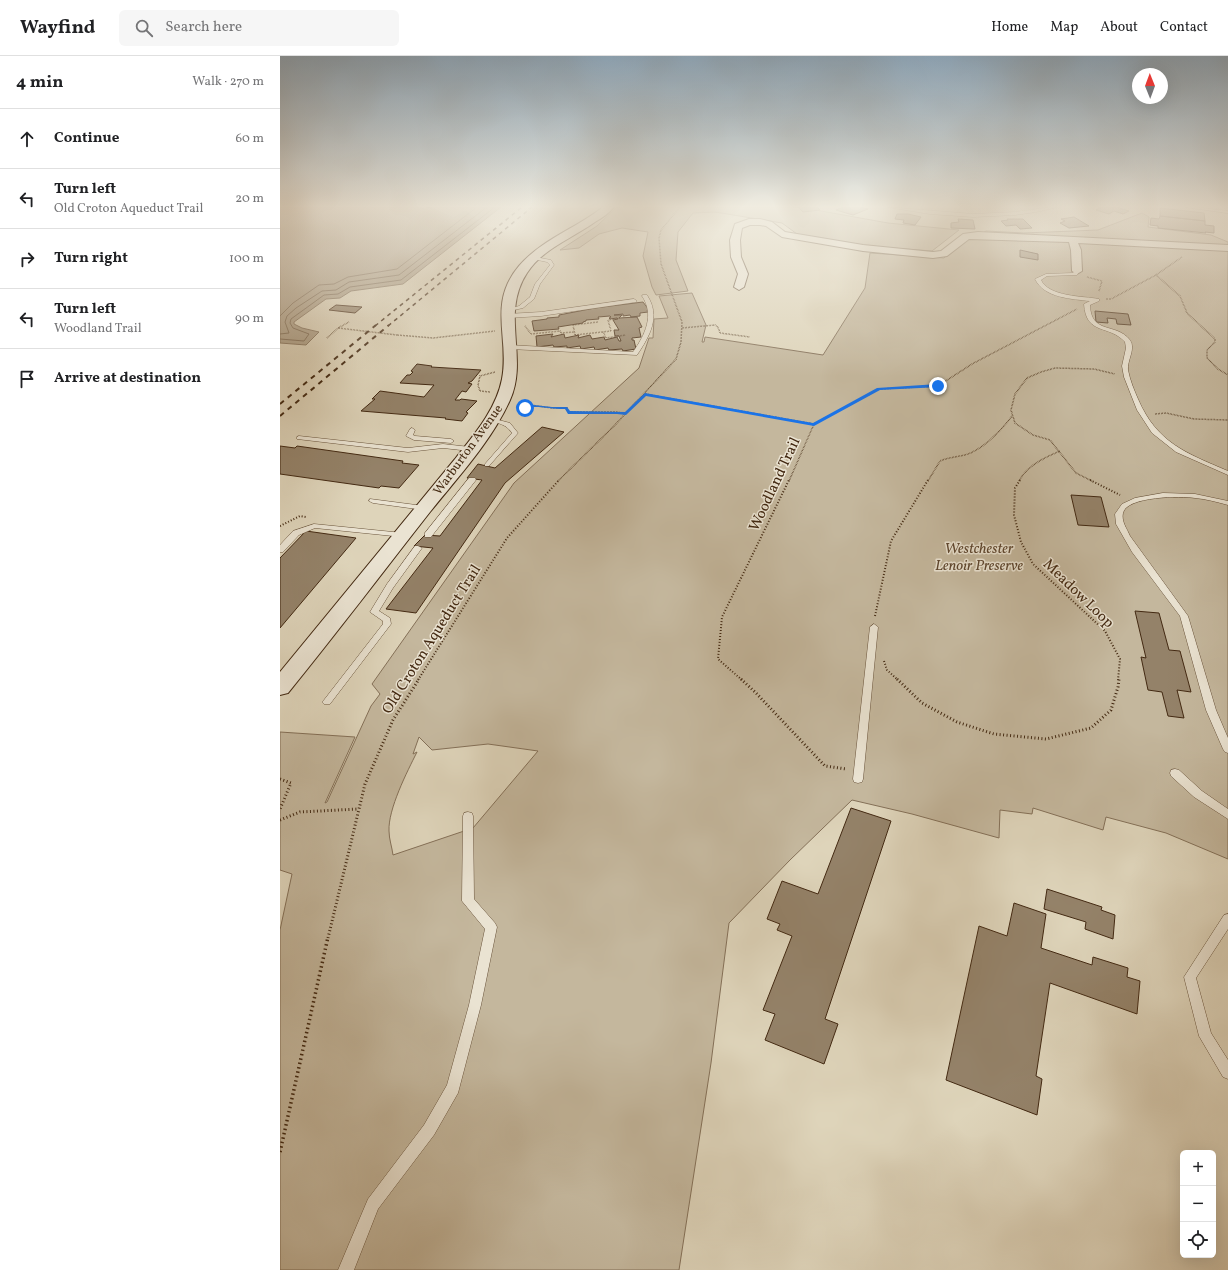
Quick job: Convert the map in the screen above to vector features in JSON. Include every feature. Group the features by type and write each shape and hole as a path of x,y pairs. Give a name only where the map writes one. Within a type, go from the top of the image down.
{"street":[{"name":"Warburton Avenue","path":"280,687 345,610 472,446 490,420 497,398 506,393 510,376 507,319 514,284 523,269 529,264"},
{"path":"738,264 742,274 739,287"},
{"path":"1076,264 1076,273"}],"lane":[{"path":"507,319 532,298 538,284 552,265 551,264"},
{"path":"1076,273 1046,275 1038,279 1038,282 1040,285 1059,294 1098,297"},
{"path":"509,347 635,354 642,343 651,318 651,306 645,296"},
{"path":"1098,297 1087,304 1089,318 1096,326 1119,334 1127,340 1129,345 1125,368 1133,398 1154,432 1175,448 1228,473"},
{"path":"507,319 634,301"},
{"path":"487,465 515,434 512,426 507,423 490,420"},
{"path":"412,430 409,436 414,438 472,446"},
{"path":"299,438 408,450 443,446 472,446"},
{"path":"428,535 472,480"},
{"path":"1228,503 1197,495 1159,495 1131,501 1123,507 1119,514 1120,523 1140,556 1170,597 1180,608 1188,629 1211,710 1228,749"},
{"path":"373,501 424,508"},
{"path":"280,550 296,533 314,526 403,535"},
{"path":"327,702 387,624 387,620 374,612 390,586 418,548"},
{"path":"858,775 874,627"},
{"path":"1175,773 1198,794 1228,815"},
{"path":"346,1270 373,1204 429,1130 453,1088 475,1005 491,927 468,901 468,816"},
{"path":"1228,919 1190,977 1205,1036 1228,1072"}],"path":[{"name":"Old Croton Aqueduct Trail","path":"280,1152 346,859 365,784 393,720 507,538 568,470 626,414 676,359 681,342 682,328 680,314 661,264"},
{"path":"1076,273 1101,279 1102,281 1098,297 1111,299 1156,275 1172,264"},
{"path":"1156,275 1162,279 1167,287 1181,297 1184,304 1184,309 1188,314 1206,328 1215,339 1215,342 1207,350 1207,358 1218,369 1228,375"},
{"name":"Woodland Trail","path":"858,775 825,766 756,693 718,659 722,618 814,424 879,388 938,386 972,364 1083,306"},
{"path":"523,323 531,334 560,331 561,333 574,332 575,335 611,331 608,320 620,318"},
{"path":"338,328 432,338 507,319"},
{"path":"327,338 338,328 349,322"},
{"path":"574,332 573,325 598,322"},
{"path":"682,328 715,325 718,327 720,333 750,338"},
{"path":"603,332 606,338 626,335"},
{"path":"1128,376 1094,369 1056,368 1041,372 1027,378 1015,394 1011,410 1015,423 1033,435 1050,440 1076,473 1131,501"},
{"path":"498,372 480,376 478,385 480,391 525,408 527,405 530,405 552,408 567,408 568,412 617,412 626,414"},
{"path":"645,394 814,424"},
{"path":"1143,414 1166,414 1194,418 1228,420"},
{"path":"874,627 877,601 891,541 940,461 950,456 969,453 1001,431 1013,415"},
{"name":"Meadow Loop","path":"882,656 887,670 922,703 957,722 994,734 1046,739 1091,728 1111,710 1118,686 1120,659 1105,631 1033,564 1021,542 1014,515 1015,488 1025,471 1044,458 1060,451"},
{"path":"280,780 289,781 291,783 282,801 280,809"},
{"path":"280,820 300,812 358,809"}],"green space":[{"path":"645,264 677,264 688,291 656,295"},
{"name":"Westchester Lenoir Preserve","path":"868,264 1228,264 1228,859 1166,833 1106,817 1103,830 1033,808 1032,814 1000,810 999,838 912,814 852,800 790,860 729,923 711,1063 679,1270 280,1270 280,930 292,874 280,870 280,732 355,737 325,803 327,802 371,706 380,694 372,684 514,483 639,368 649,338 653,338 654,319 668,318 659,296 692,293 706,325 702,342 704,342 705,337 823,355 865,288","holes":["419,737 432,750 488,744 538,751 473,828 393,855 389,837 392,812 399,791 417,752 413,754"]}],"water":[{"path":"280,264 429,264 403,284 351,291 340,298 326,299 294,322 294,324 302,328 319,332 306,345 280,343"}],"building":[{"path":"643,302 649,310 647,310 648,312 640,313 640,316 631,317 630,315 623,316 623,314 614,315 622,315 619,318 637,317 642,327 639,328 641,337 632,338 636,349 623,351 622,349 609,350 608,348 595,350 594,347 581,349 580,346 567,348 567,346 554,347 553,345 537,347 536,336 553,334 551,337 564,334 565,338 579,335 578,338 590,335 592,339 604,337 605,340 617,337 619,341 621,341 619,336 615,336 614,330 619,330 613,320 618,319 610,319 610,316 598,317 599,319 586,320 583,323 558,327 559,329 534,331 532,321 559,317 559,315 595,308"},
{"path":"336,305 362,307 355,313 329,310"},
{"path":"1095,311 1128,314 1131,325 1117,324 1116,319 1107,318 1108,323 1096,322"},
{"path":"417,364 432,366 431,367 481,370 472,381 468,383 472,384 466,392 462,391 455,400 461,399 477,401 466,412 468,413 462,421 445,419 446,418 361,411 375,399 372,399 380,391 424,397 434,385 400,383 407,375 410,375 413,372 411,371"},
{"path":"542,427 564,432 505,483 416,613 386,609 433,548 414,546 425,535 440,536 482,480 467,478 478,464 495,468"},
{"path":"280,446 295,448 297,446 403,461 402,463 419,465 399,488 381,486 379,488 280,474"},
{"path":"1071,495 1101,497 1109,527 1078,525"},
{"path":"306,531 356,538 280,628 280,558"},
{"path":"1135,611 1159,613 1169,650 1180,651 1191,692 1177,690 1184,718 1168,716 1162,692 1148,690 1141,657 1146,658"},
{"path":"851,808 891,821 825,1019 838,1024 824,1064 765,1040 775,1014 763,1010 792,936 777,930 780,924 767,919 782,881 818,894"},
{"path":"1047,889 1102,907 1101,910 1115,915 1113,939 1085,929 1086,922 1044,909"},
{"path":"1014,903 1046,914 1041,948 1092,965 1093,957 1128,968 1127,977 1140,981 1137,1014 1050,983 1036,1076 1042,1079 1037,1115 946,1080 979,926 1007,936"}],"railway":[{"path":"375,326 452,264"},
{"path":"388,326 463,264"},
{"path":"280,404 376,325"},
{"path":"280,416 389,325"}],"route":[{"path":"525,408 527,405 538,405 552,408 567,408 568,412 617,412 626,414 645,394 814,424 879,388 938,386"}]}
